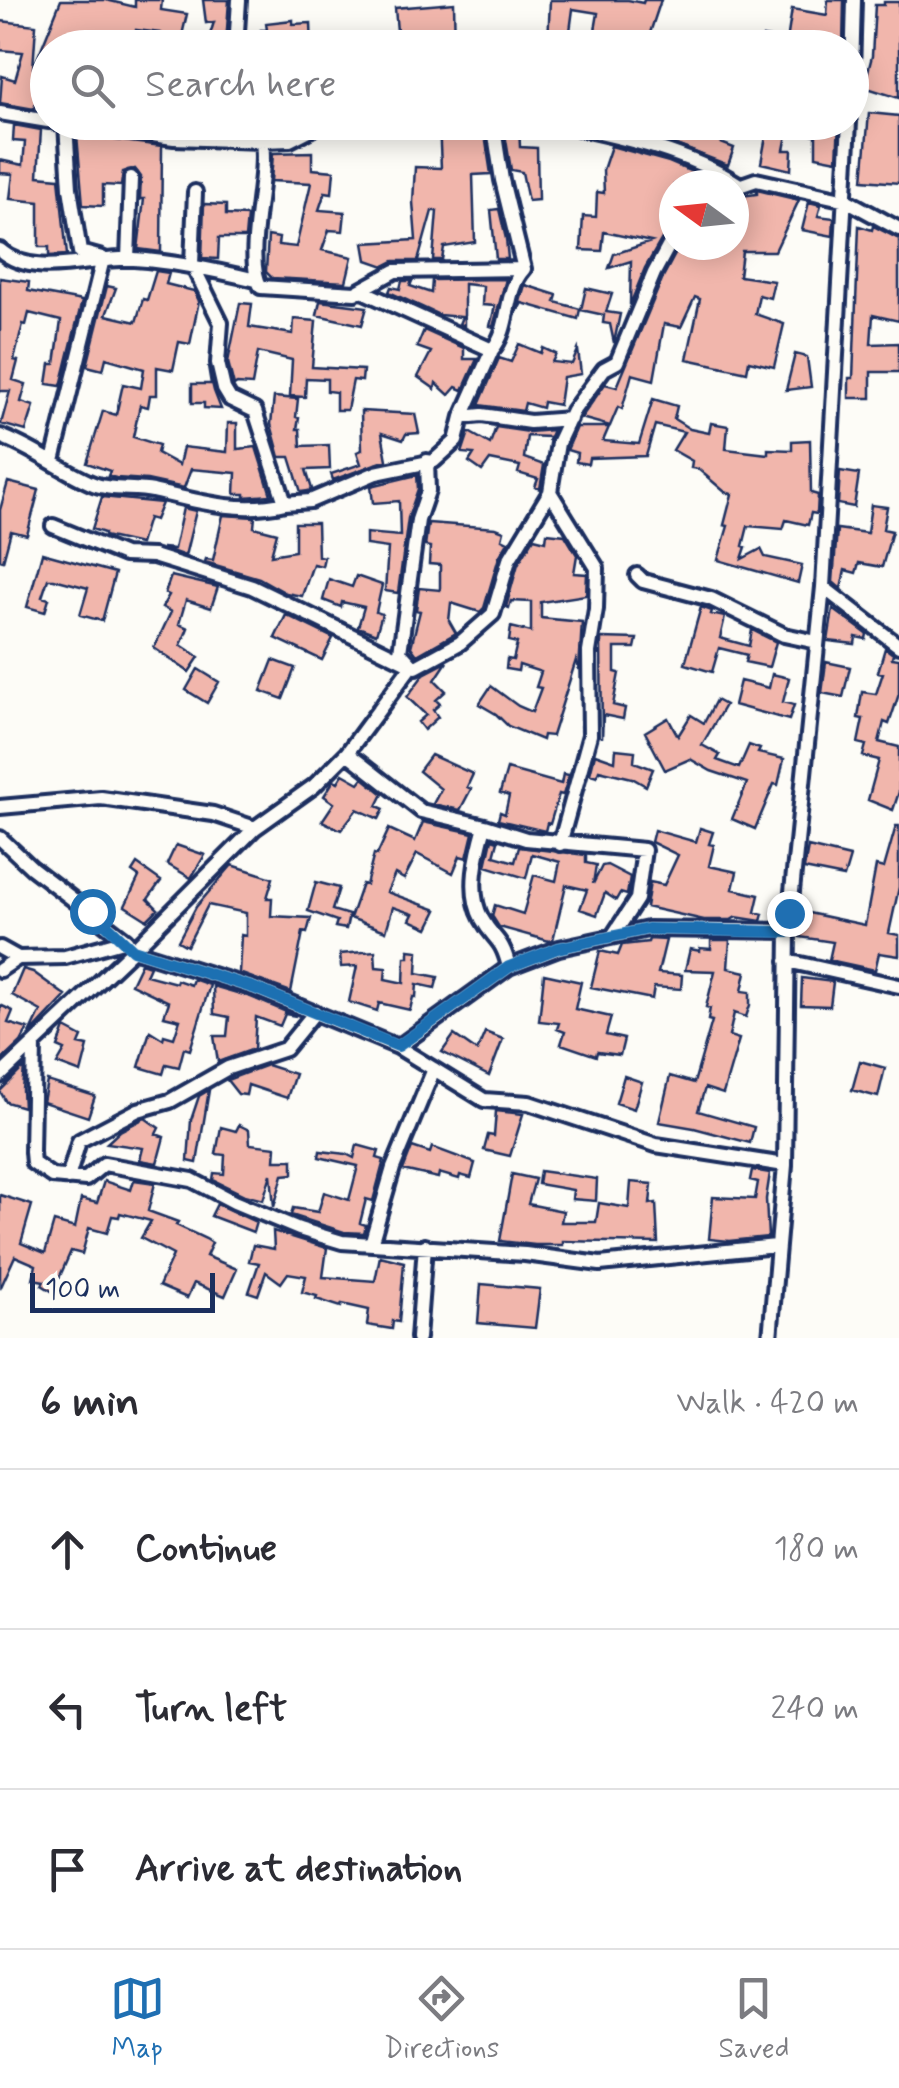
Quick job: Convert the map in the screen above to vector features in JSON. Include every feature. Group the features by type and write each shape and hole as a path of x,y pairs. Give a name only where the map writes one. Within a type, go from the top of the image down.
{"street":[{"path":"237,30 239,0"},
{"path":"853,30 854,0"},
{"path":"0,113 30,118"},
{"path":"63,140 80,252 106,262"},
{"path":"233,140 290,140"},
{"path":"496,140 524,269"},
{"path":"628,140 715,170"},
{"path":"770,1338 785,1165 786,961 824,587 849,140"},
{"path":"262,141 256,280 260,287 355,293 395,271 524,269"},
{"path":"128,258 131,178"},
{"path":"749,182 756,180 846,200 899,229"},
{"path":"195,192 192,264 221,324 218,363 226,395 255,412 285,503"},
{"path":"0,250 13,262 56,265 128,258 192,264 256,280"},
{"path":"54,526 124,555 153,556 252,587 416,667 460,643 492,614 509,560 550,492 558,444 580,398 604,369 617,362 661,260"},
{"path":"53,461 106,262"},
{"path":"0,436 96,486 152,490 240,509 310,501 376,473 434,460 456,441 462,418 492,350 500,341 516,278 524,269"},
{"path":"360,290 492,350"},
{"path":"462,418 482,415 530,422 570,419"},
{"path":"412,665 400,652 418,520 428,491 427,461"},
{"path":"550,492 597,568 589,652 590,735 560,844"},
{"path":"638,575 643,581 711,600 784,635 817,642"},
{"path":"824,587 899,646"},
{"path":"0,1076 130,945 255,828 314,786 347,754 412,665"},
{"path":"347,754 421,811 526,840 644,850 637,899 614,934"},
{"path":"0,807 102,798 214,814 255,828"},
{"path":"484,826 473,870 481,918 504,945 509,967"},
{"path":"0,838 130,945 254,988 398,1046 484,1100 529,1104 656,1145 785,1165"},
{"path":"398,1046 509,967 558,948 614,934 699,928 788,932"},
{"path":"0,948 18,958 65,957 130,945"},
{"path":"0,970 18,958"},
{"path":"786,961 899,986"},
{"path":"68,1178 79,1141 138,1110 170,1101 228,1068 285,1050 315,1012"},
{"path":"34,1044 33,1163 52,1176 86,1179 104,1164 144,1169 192,1180 299,1229 342,1242 425,1246 600,1264 776,1246"},
{"path":"372,1244 393,1168 434,1069"},
{"path":"79,1141 86,1179"},
{"path":"418,1338 425,1246"}],"building":[{"path":"61,0 106,0 135,7 135,0 162,0 161,10 187,14 183,30 49,30"},
{"path":"203,0 229,0 227,30 211,30 214,22 206,23"},
{"path":"550,0 661,0 651,30 595,30 598,13 573,9 570,30 549,30"},
{"path":"828,0 844,0 843,30 789,30 792,9 827,15"},
{"path":"899,2 899,98 869,89 875,5"},
{"path":"454,3 455,30 397,30 395,8"},
{"path":"293,20 293,24 311,23 311,30 267,30 266,23"},
{"path":"0,21 36,25 36,30 30,30 30,108 0,103 2,76 15,80 23,52 0,50"},
{"path":"869,113 899,116 899,183 863,180"},
{"path":"14,125 30,128 30,140 40,140 38,176 59,178 67,255 49,256 49,247 39,247 39,202 10,199 13,174 0,173 0,160 23,165 25,142 13,141"},
{"path":"77,140 162,146 161,252 138,249 144,199 140,199 141,177 135,169 123,172 121,186 103,185 103,206 83,205"},
{"path":"440,140 486,140 491,174 473,175 475,242 444,247 442,260 433,260 437,211 432,211 418,261 394,261 384,266 367,260 364,243 416,240 415,167 441,168"},
{"path":"506,140 520,140 520,147 537,148 538,200 528,201 522,172 511,170"},
{"path":"663,140 722,140 734,148 728,165"},
{"path":"765,140 786,140 784,150 792,150 791,170 761,163"},
{"path":"816,140 838,140 837,160 816,156"},
{"path":"611,146 688,170 659,170 659,244 630,305 631,261 609,268 614,254 651,242 604,232 602,251 581,250 583,216 596,217 597,192 604,193 603,170"},
{"path":"312,152 312,169 334,171 332,193 325,192 319,210 345,212 343,231 329,230 322,250 352,257 346,282 272,278 266,272 268,236 279,238 278,245 296,247 311,183 271,181 273,153"},
{"path":"757,190 799,200 775,251 749,251 749,195 757,194"},
{"path":"809,202 821,205 818,216 834,218 833,236 802,230"},
{"path":"204,204 226,205 226,215 247,216 245,238 219,238 218,259 202,258"},
{"path":"499,209 508,259 496,259 491,210"},
{"path":"859,226 872,230 873,226 899,239 899,321 873,315 871,344 899,343 899,372 871,372 871,398 849,398"},
{"path":"672,260 741,260 739,276 774,281 770,298 759,295 755,314 784,324 774,367 749,361 747,372 687,359 700,299 695,297 681,327 664,324 654,380 632,374 622,409 618,407 610,426 581,418 605,384 617,387"},
{"path":"156,271 169,273 166,284 194,291 199,301 190,344 179,342 173,370 157,367 157,395 150,395 148,407 140,405 133,437 159,445 157,453 179,465 183,447 227,452 228,423 237,423 237,449 256,447 271,495 235,494 236,473 191,469 184,488 108,476 110,471 87,463 103,411 116,415 123,384 141,388 144,369 106,358 103,370 87,366 107,286 116,288 106,315 136,322"},
{"path":"0,278 29,282 28,291 82,301 61,386 47,384 50,364 55,364 61,321 29,313 26,325 23,324 13,380 26,384 21,402 34,406 26,431 1,424 10,391 0,391"},
{"path":"506,279 493,327 490,326 495,306 482,305 483,286 464,284 464,326 459,324 462,317 439,315 389,292 391,287 400,289 402,281 412,281 410,286 431,293 432,280"},
{"path":"525,285 557,295 555,302 580,309 578,319 522,303 517,312"},
{"path":"586,288 612,294 606,312 620,314 614,343 610,324 603,323 604,315 581,310"},
{"path":"320,301 367,307 362,325 317,315"},
{"path":"240,303 252,304 249,327 293,334 294,319 316,321 312,367 363,370 362,381 353,380 347,410 336,410 336,392 327,391 327,379 306,378 305,397 290,396 292,360 258,352 252,385 234,386 228,362"},
{"path":"424,330 464,348 464,359 477,359 463,390 456,387 449,395 436,383 435,389 418,377 431,352 417,347"},
{"path":"519,344 556,354 552,362 572,364 578,350 581,374 563,377 559,405 543,402 542,408 525,403 523,411 479,405 499,358 511,362"},
{"path":"795,354 807,357 811,387 786,390"},
{"path":"208,366 221,409 192,403 192,384 211,384"},
{"path":"274,397 298,399 296,417 301,446 329,445 330,469 306,470 312,489 308,491 301,492 290,457 280,457 271,424"},
{"path":"653,399 677,406 674,419 690,429 709,433 711,423 728,426 726,449 768,454 768,449 792,450 792,441 810,440 811,493 818,495 817,514 811,513 808,525 786,520 783,529 748,526 743,546 746,547 742,559 761,549 765,557 802,565 798,583 718,560 732,494 691,468 692,461 673,450 684,432 655,425 646,456 589,458 588,464 576,462 577,453 567,450 577,427 609,427 603,441 639,444"},
{"path":"361,411 415,414 419,433 406,434 403,440 382,433 387,460 333,480 331,474 361,464 357,452 362,450"},
{"path":"496,427 529,432 553,430 548,441 549,437 527,436 524,458 544,465 540,489 535,487 538,479 518,473 520,466 490,460 482,471 469,462 474,454 462,453 469,432 490,444"},
{"path":"840,471 859,474 854,507 838,504"},
{"path":"417,475 418,489 408,518 398,593 385,591 388,548 366,545 366,533 400,536 399,501 373,503 371,486"},
{"path":"8,482 39,490 27,535 11,531 3,561 0,510"},
{"path":"102,497 162,503 155,520 148,518 140,544 104,536 92,529"},
{"path":"871,505 887,507 883,529 892,531 882,567 859,563 856,573 845,570 841,589 833,582 837,529 867,533"},
{"path":"183,508 196,511 185,556 162,548 174,549"},
{"path":"223,515 255,517 254,527 277,533 271,555 295,551 295,523 317,523 318,556 324,557 322,566 313,564 302,596 205,562 213,560"},
{"path":"428,523 496,528 504,531 502,539 508,542 499,557 484,608 480,612 451,603 449,621 456,633 417,655 411,647 420,611 416,610 419,588 440,590 440,565 429,564 430,547 425,546"},
{"path":"547,533 565,535 577,555 574,573 587,574 586,595 541,602 541,618 582,622 579,670 576,660 552,736 543,735 542,740 508,726 479,704 491,686 532,712 541,688 536,687 541,672 519,665 518,671 506,669 517,643 509,641 511,627 531,632 531,602 511,601 506,607 518,564 534,538 546,541"},
{"path":"42,553 115,573 102,621 80,615 88,588 54,579 48,579 42,597 49,599 45,612 27,607"},
{"path":"171,576 218,587 211,608 186,600 179,624 188,628 181,645 199,657 189,672 154,648 171,612 162,607 169,595 165,593"},
{"path":"356,576 382,585 376,612 382,614 376,634 358,627 364,607 342,602 341,607 323,600 329,579 352,587"},
{"path":"701,607 725,617 720,638 749,646 752,630 776,642 769,667 745,662 747,655 719,648 712,672 685,664"},
{"path":"833,609 867,634 866,639 856,637 855,644 828,641"},
{"path":"286,615 333,638 322,660 275,638"},
{"path":"601,638 637,639 635,648 615,648 615,672 619,673 613,705 625,708 623,719 603,715 602,738"},
{"path":"885,648 893,654 892,658 899,659 899,694 889,724 884,722 879,742 899,747 899,792 893,810 868,800 879,760 863,756 866,745 858,743 863,719 858,718 862,692 876,694"},
{"path":"273,660 295,668 283,699 261,691"},
{"path":"447,662 435,680 446,691 436,700 440,704 433,710 438,717 424,730 418,722 426,715 407,697 424,674"},
{"path":"826,662 850,667 843,697 822,693"},
{"path":"198,669 219,682 207,703 186,690"},
{"path":"772,674 789,678 783,702 794,705 789,720 734,705 740,681 769,688"},
{"path":"716,700 725,705 702,745 720,755 717,760 739,768 749,745 760,749 758,753 784,759 778,785 774,784 755,829 732,819 747,783 690,759 665,770 645,732 668,718 678,736 691,715 704,723"},
{"path":"616,749 635,751 634,762 653,769 646,786 632,778 599,770 597,776 590,774 595,754 615,761"},
{"path":"431,755 473,774 467,787 471,789 460,810 433,804 441,789 419,771"},
{"path":"507,769 561,784 563,774 569,775 545,831 498,820 500,812 505,814 509,796 500,793"},
{"path":"343,774 359,783 363,778 383,794 377,806 384,809 379,819 357,809 341,830 322,821 334,803 324,796"},
{"path":"423,822 473,833 467,858 460,856 453,873 417,854 404,879 395,874 387,892 437,910 428,928 410,920 413,914 393,907 386,931 350,918 362,884 366,885 374,854 377,855 389,829 415,841"},
{"path":"896,826 899,887 889,933 899,935 899,956 879,953 875,970 829,960 833,942 800,937 804,912 865,925 876,866 884,868"},
{"path":"700,828 713,832 709,866 737,872 733,889 759,895 755,912 763,914 761,921 736,917 704,920 646,907 650,882 664,885 678,855 651,842 654,830 696,842"},
{"path":"492,839 498,841 494,856 515,862 519,847 586,855 586,863 596,865 593,884 602,866 607,865 630,877 627,895 620,893 616,900 605,893 597,915 580,909 587,890 566,885 553,940 549,941 499,927 492,916 495,905 523,914 534,875 556,881 560,862 532,854 526,878 486,866"},
{"path":"176,845 205,855 191,878 167,864"},
{"path":"808,847 850,857 844,877 804,869"},
{"path":"137,864 161,881 148,899 158,909 147,920 125,906 139,877 132,872"},
{"path":"232,865 273,878 267,898 272,898 271,916 311,918 307,933 303,932 291,992 239,973 246,913 208,905 187,946 178,941 196,907"},
{"path":"316,882 339,888 332,910 349,915 346,929 335,927 337,921 308,911"},
{"path":"666,940 658,973 682,975 681,989 654,987 652,999 591,987 600,951 618,955 622,945"},
{"path":"711,940 730,940 728,968 746,972 742,991 750,992 750,1005 746,1017 734,1013 729,1036 739,1039 723,1094 705,1088 698,1111 754,1127 750,1143 659,1122 670,1076 694,1083 712,1021 708,1020 710,1008 706,1007 715,971 685,970 690,949 711,949"},
{"path":"409,950 418,951 417,973 438,977 435,988 417,984 410,1010 379,1003 377,1011 349,1002 357,966 341,967 340,954 375,951 376,967 386,968 385,979 404,983"},
{"path":"141,963 150,966 146,975 191,985 193,979 210,985 190,1050 184,1048 179,1067 166,1064 163,1074 139,1067 150,1031 163,1039 164,1035 174,1038 180,1020 164,1016 169,1002 131,984"},
{"path":"23,969 66,996 30,1034 41,1011 12,995"},
{"path":"544,974 581,982 575,1009 611,1017 606,1035 624,1039 620,1055 597,1052 596,1056 561,1044 565,1032 557,1029 559,1023 539,1021"},
{"path":"802,978 833,982 830,1006 801,1005"},
{"path":"213,986 296,1016 285,1014 280,1026 256,1017 254,1049 218,1062 214,1036 227,1036 229,1017 214,1014"},
{"path":"0,1005 13,1011 8,1023 28,1029 21,1042 0,1062"},
{"path":"65,1028 82,1037 79,1044 88,1046 81,1073 57,1064 65,1050 58,1047"},
{"path":"485,1032 503,1039 489,1076 442,1052 454,1035 477,1051"},
{"path":"860,1061 885,1068 878,1097 852,1090"},
{"path":"267,1065 295,1074 287,1098 248,1085 246,1095 238,1094 227,1080"},
{"path":"24,1067 23,1107 6,1102 0,1091"},
{"path":"624,1076 642,1082 634,1109 616,1103"},
{"path":"47,1081 95,1096 88,1117 43,1102"},
{"path":"209,1090 197,1163 188,1161 191,1120 199,1096"},
{"path":"496,1111 523,1114 510,1156 484,1150 488,1135 494,1136"},
{"path":"145,1118 159,1128 156,1134 164,1137 157,1163 140,1160 143,1148 107,1143"},
{"path":"239,1125 249,1130 250,1144 276,1147 275,1160 293,1160 293,1174 283,1175 274,1207 271,1174 263,1200 213,1180 214,1173 224,1174 225,1155 216,1154 221,1127 236,1131"},
{"path":"357,1145 379,1151 377,1158 384,1160 373,1201 366,1199 360,1223 366,1225 364,1233 344,1232 291,1215 293,1208 318,1212 324,1192 349,1200 358,1166 319,1157 320,1151 354,1158"},
{"path":"412,1147 430,1153 432,1147 475,1163 471,1178 439,1173 438,1178 403,1170"},
{"path":"752,1170 770,1173 766,1199 768,1237 709,1239 713,1197 755,1199 758,1182 750,1180"},
{"path":"540,1171 597,1179 596,1201 572,1199 573,1190 538,1184"},
{"path":"512,1174 535,1179 528,1204 563,1211 561,1222 596,1222 599,1203 629,1208 631,1182 652,1184 650,1204 656,1203 658,1243 563,1241 563,1245 535,1245 500,1241"},
{"path":"134,1180 155,1183 148,1211 178,1222 176,1225 206,1239 212,1243 206,1256 237,1269 225,1296 194,1283 187,1298 159,1286 173,1255 141,1238 151,1221 120,1213 119,1217 112,1216 107,1233 89,1228 82,1254 71,1251 53,1292 42,1285 44,1281 33,1279 36,1265 15,1256 0,1289 0,1195 32,1205 21,1243 45,1253 54,1222 75,1228 81,1199 97,1203 104,1181 131,1190"},
{"path":"217,1204 256,1222 253,1232 211,1216"},
{"path":"273,1231 327,1248 323,1277 375,1281 380,1256 404,1262 399,1322 393,1321 392,1329 367,1325 369,1310 342,1304 341,1307 302,1292 306,1276 288,1273 281,1283 266,1272 258,1295 249,1292 259,1263 249,1261 253,1245 274,1249"},
{"path":"481,1284 540,1289 535,1328 478,1323"}],"route":[{"path":"92,911 133,950 254,988 398,1046 509,967 558,948 648,929 788,932 789,913"}]}
